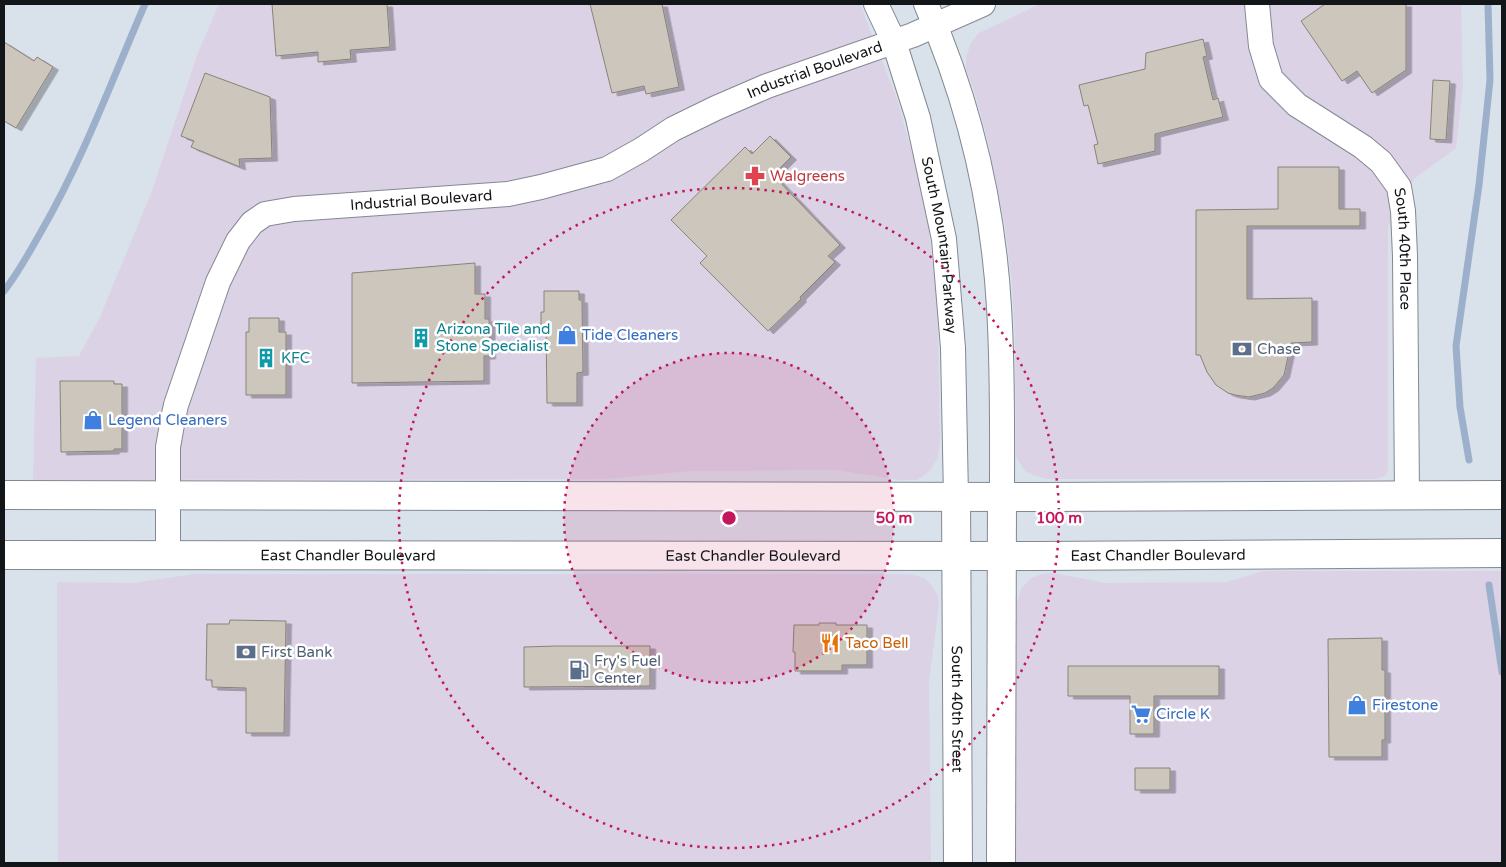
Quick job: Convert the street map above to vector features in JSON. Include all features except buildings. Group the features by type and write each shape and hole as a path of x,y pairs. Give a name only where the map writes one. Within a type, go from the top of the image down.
{"main road":[{"path":"4,495 956,497 1502,495"},
{"path":"1001,863 1002,496"},
{"name":"South 40th Street","path":"956,497 958,863"},
{"name":"East Chandler Boulevard","path":"4,555 1502,553"}],"street":[{"name":"South Mountain Parkway","path":"876,4 904,39 918,118 944,239 953,348 956,497"},
{"path":"926,4 962,97 980,172 994,252 1000,316 1002,496"},
{"name":"Industrial Boulevard","path":"168,555 168,447 176,406 218,282 238,241 252,223 265,214 294,209 508,194 608,169 673,129 716,108 767,86 904,39 983,4"},
{"name":"South 40th Place","path":"1257,4 1261,46 1271,79 1296,105 1362,147 1381,162 1399,187 1403,211 1405,256 1407,495"}],"shaded area":[{"path":"219,4 860,4 897,99 915,164 928,225 935,282 938,332 940,442 938,457 931,469 917,480 900,480 836,470 690,471 608,479 33,480 36,358 79,356 100,317 152,191 197,55"},
{"path":"1040,4 1461,4 1463,86 1456,148 1414,179 1388,226 1388,471 1385,476 1376,479 1046,479 1025,471 1016,457 1015,337 1012,283 1005,226 987,137 973,87 966,70 966,57 971,43 979,33"},
{"path":"1263,571 1502,571 1502,863 1013,863 1016,606 1021,589 1031,578 1053,573 1106,583 1227,582"},
{"path":"195,574 915,575 925,579 933,587 938,596 939,605 929,681 931,863 58,863 57,582 133,583"}],"waterway":[{"path":"4,291 29,254 71,175 145,4"},
{"path":"1469,460 1460,407 1456,346 1479,185 1490,80 1488,4"},
{"path":"1489,585 1502,672"}],"place":[{"name":"Walgreens","path":"755,176"},
{"name":"Tide Cleaners","path":"567,335"},
{"name":"Arizona Tile and Stone Specialist","path":"421,338"},
{"name":"Chase","path":"1242,349"},
{"name":"KFC","path":"266,358"},
{"name":"Legend Cleaners","path":"93,420"},
{"name":"Taco Bell","path":"830,643"},
{"name":"First Bank","path":"246,652"},
{"name":"Fry's Fuel Center","path":"579,670"},
{"name":"Firestone","path":"1357,705"},
{"name":"Circle K","path":"1141,714"}]}
